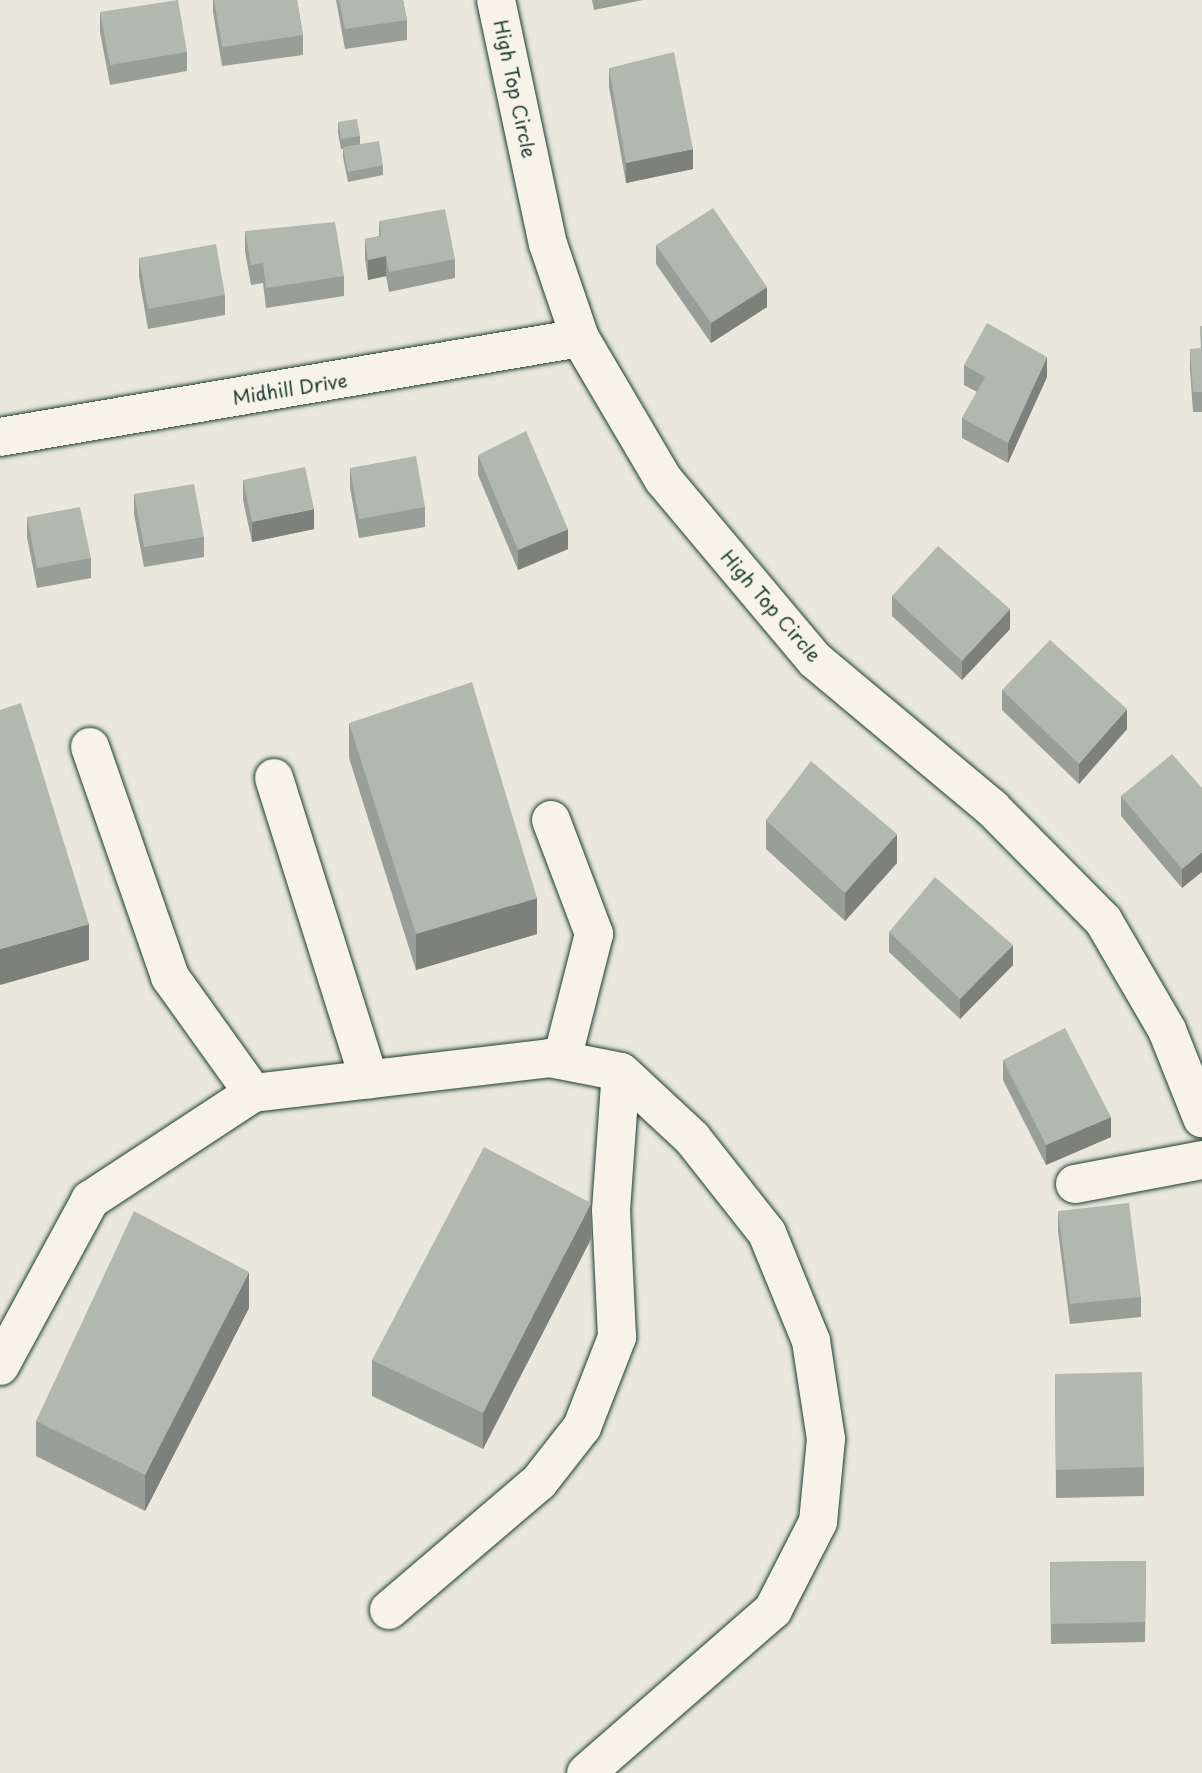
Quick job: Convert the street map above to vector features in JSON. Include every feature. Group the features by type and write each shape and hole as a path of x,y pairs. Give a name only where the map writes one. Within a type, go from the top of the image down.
{"street":[{"name":"High Top Circle","path":"496,0 548,244 580,338 663,479 816,660 992,808 1103,920 1167,1030 1202,1118"},
{"name":"Midhill Drive","path":"0,438 580,338"},
{"path":"90,747 170,977 253,1093"},
{"path":"274,778 369,1079"},
{"path":"551,820 594,934 562,1060"},
{"path":"0,1366 90,1200 253,1093 562,1060 621,1072 692,1138 767,1233 811,1341 826,1439 818,1522 773,1610 586,1773"},
{"path":"388,1610 539,1482 582,1427 617,1337 611,1210 621,1072"},
{"path":"1075,1184 1202,1160"}],"building":[{"path":"178,0 187,52 110,65 100,12"},
{"path":"214,0 297,0 303,35 222,47"},
{"path":"339,0 403,0 407,20 345,29"},
{"path":"674,52 693,149 626,163 609,68"},
{"path":"357,119 360,136 341,139 338,122"},
{"path":"379,141 383,165 348,172 343,147"},
{"path":"713,208 767,287 711,323 656,245"},
{"path":"445,209 455,259 389,272 386,256 368,260 365,239 381,236 379,221"},
{"path":"335,222 344,276 266,288 263,263 251,265 245,231"},
{"path":"216,244 225,295 148,309 139,258"},
{"path":"987,323 1047,357 1008,443 962,418 985,377 964,365"},
{"path":"1202,348 1202,392 1193,392 1190,349"},
{"path":"526,431 568,529 518,550 478,455"},
{"path":"416,456 425,507 359,519 350,468"},
{"path":"305,467 314,509 252,522 243,480"},
{"path":"194,484 204,537 144,547 134,494"},
{"path":"80,507 91,558 37,568 27,517"},
{"path":"938,546 1010,609 962,661 892,596"},
{"path":"1050,640 1127,709 1079,764 1002,690"},
{"path":"472,682 537,898 416,934 349,723"},
{"path":"21,703 89,924 0,949 0,710"},
{"path":"1172,754 1202,788 1202,852 1182,869 1121,796"},
{"path":"811,761 897,834 845,893 766,820"},
{"path":"935,877 1013,945 960,999 889,932"},
{"path":"1065,1028 1111,1117 1046,1145 1003,1060"},
{"path":"484,1147 591,1203 483,1413 372,1360"},
{"path":"1129,1203 1141,1297 1070,1304 1058,1211"},
{"path":"134,1211 249,1272 145,1475 36,1421"},
{"path":"1142,1372 1144,1467 1056,1470 1055,1374"},
{"path":"1146,1561 1145,1622 1051,1624 1050,1562"}]}
